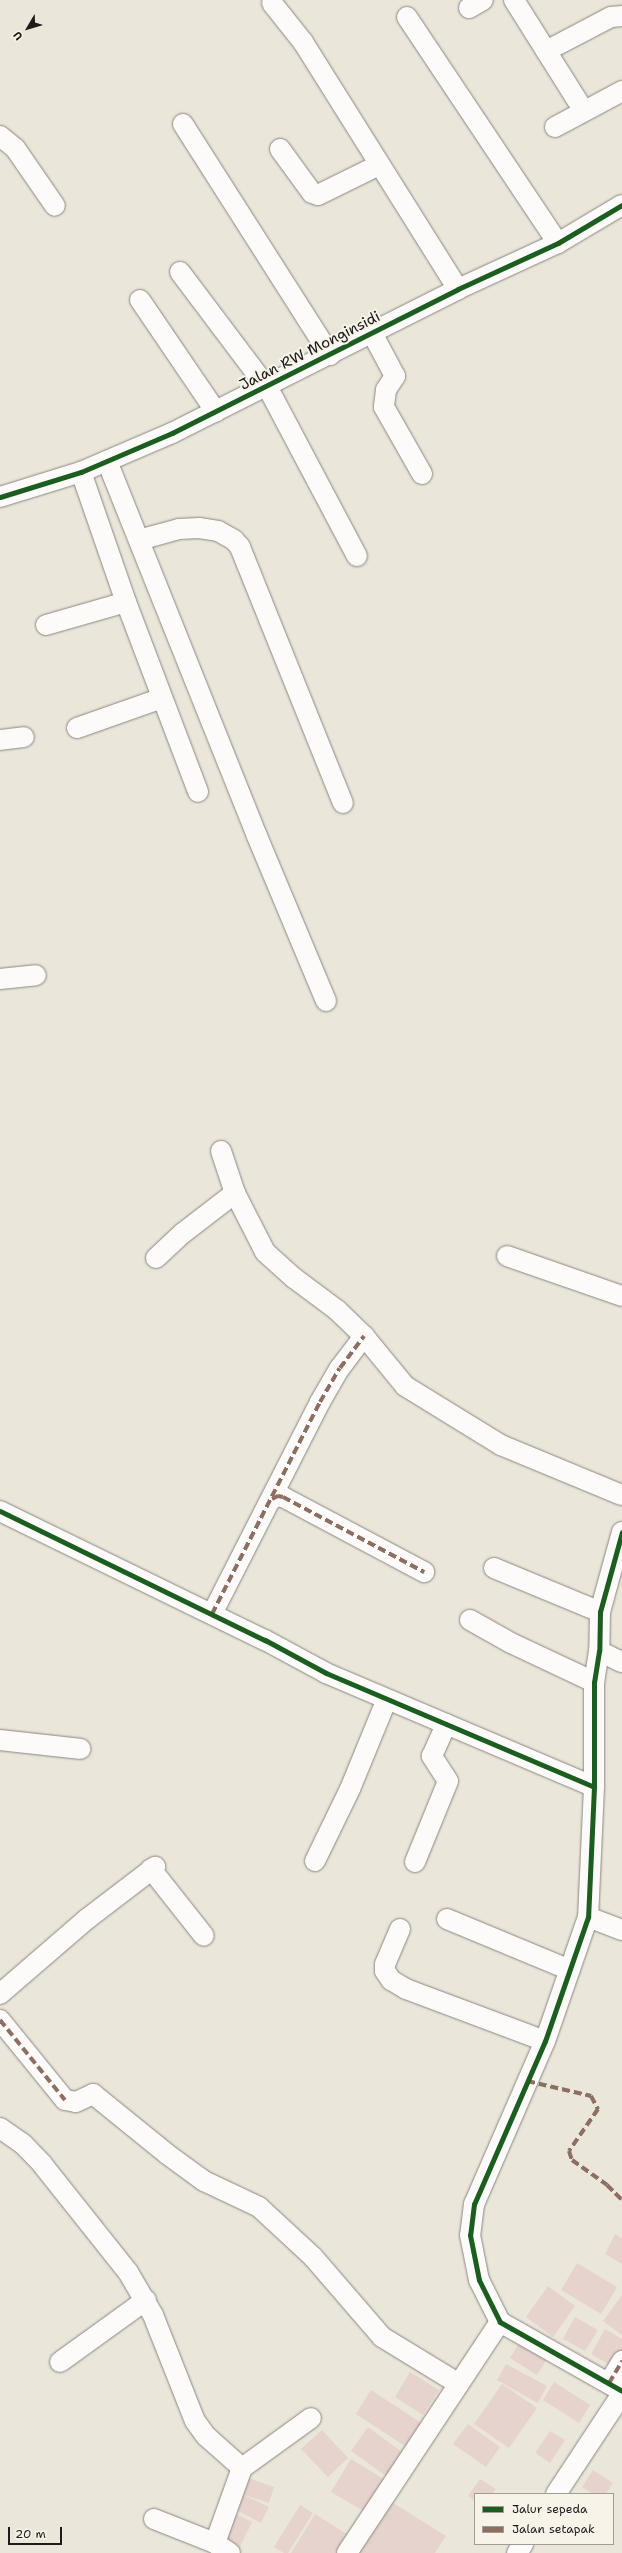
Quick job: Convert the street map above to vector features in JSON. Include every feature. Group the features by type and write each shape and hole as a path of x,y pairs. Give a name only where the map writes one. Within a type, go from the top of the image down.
{"street":[{"path":"514,0 584,111"},
{"path":"272,3 302,42 458,289"},
{"path":"546,51 612,17 622,16"},
{"path":"407,17 558,243"},
{"path":"555,127 622,91"},
{"path":"183,124 330,355"},
{"path":"0,136 15,148 55,206"},
{"path":"280,149 312,193 318,195 379,165"},
{"name":"Jalan RW Monginsidi","path":"0,497 81,472 216,412 270,393 330,355 377,342 458,289 558,243 622,205"},
{"path":"180,272 270,393 357,556"},
{"path":"140,300 216,412"},
{"path":"377,342 395,376 386,390 384,407 422,474"},
{"path":"107,461 257,836 326,1001"},
{"path":"81,472 126,602 198,792"},
{"path":"139,540 178,529 199,528 218,531 234,540 240,547 343,803"},
{"path":"46,625 126,602"},
{"path":"77,728 162,698"},
{"path":"0,740 24,737"},
{"path":"0,978 36,975"},
{"path":"221,1151 235,1193 265,1252 277,1264 337,1310 364,1336 405,1386 478,1433 530,1458 622,1495"},
{"path":"156,1258 183,1233 235,1193"},
{"path":"506,1256 622,1296"},
{"path":"212,1614 272,1499 320,1402 340,1368 364,1336"},
{"path":"272,1499 278,1496 283,1497 424,1572"},
{"path":"0,1511 212,1614 326,1673 594,1787"},
{"path":"618,2389 500,2322 489,2304 476,2268 470,2235 472,2214 496,2150 545,2041 588,1917 594,1787 594,1682 599,1651 600,1612 622,1532"},
{"path":"494,1568 600,1612"},
{"path":"470,1620 511,1643 594,1682"},
{"path":"599,1651 622,1662"},
{"path":"315,1861 350,1789 387,1699"},
{"path":"415,1862 448,1782 432,1756 446,1724"},
{"path":"0,1740 82,1749"},
{"path":"0,1994 153,1868 204,1936"},
{"path":"588,1917 622,1930"},
{"path":"447,1919 570,1970"},
{"path":"400,1929 385,1964 385,1971 391,1980 406,1989 545,2041"},
{"path":"0,2020 65,2100 76,2102 93,2094 154,2145 204,2181 259,2208 313,2257 382,2337 459,2384"},
{"path":"0,2128 23,2144 52,2176 123,2266 146,2300 194,2421 206,2436 242,2468"},
{"path":"60,2362 146,2300"},
{"path":"347,2553 500,2322"},
{"path":"557,2493 618,2389 622,2361"},
{"path":"154,2518 222,2548 242,2468 311,2418"}],"building":[{"path":"615,2234 622,2238 622,2264 605,2254"},
{"path":"577,2263 617,2287 601,2314 561,2290"},
{"path":"548,2286 575,2306 553,2337 526,2317"},
{"path":"622,2295 622,2335 603,2321"},
{"path":"575,2317 598,2330 585,2351 563,2339"},
{"path":"605,2329 622,2339 622,2349 612,2366 591,2354"},
{"path":"520,2342 547,2359 537,2375 510,2358"},
{"path":"506,2364 547,2386 538,2403 497,2380"},
{"path":"410,2372 439,2390 423,2415 395,2397"},
{"path":"554,2382 590,2405 579,2423 543,2400"},
{"path":"502,2384 537,2408 509,2448 474,2424"},
{"path":"371,2390 423,2424 408,2448 356,2414"},
{"path":"468,2424 500,2447 486,2467 453,2444"},
{"path":"368,2427 402,2452 386,2476 351,2451"},
{"path":"322,2430 348,2458 328,2477 301,2449"},
{"path":"550,2431 565,2440 550,2463 535,2453"},
{"path":"351,2459 387,2481 367,2513 331,2492"},
{"path":"593,2470 613,2483 607,2493 591,2493 582,2487"},
{"path":"248,2478 274,2487 269,2503 242,2494"},
{"path":"480,2479 496,2489 493,2493 474,2493 474,2500 468,2496"},
{"path":"242,2494 269,2507 261,2523 235,2509"},
{"path":"390,2501 446,2536 435,2553 359,2553"},
{"path":"300,2505 313,2513 288,2553 284,2553 274,2547"},
{"path":"234,2513 252,2522 240,2547 222,2538"},
{"path":"315,2514 347,2534 335,2553 291,2553"}],"marked path":[{"path":"212,1614 320,1402 340,1368 364,1336"},
{"path":"272,1499 278,1496 283,1497 424,1572"},
{"path":"0,2020 65,2100"},
{"path":"527,2081 591,2096 598,2109 569,2151 572,2160 607,2185 622,2200"},
{"path":"609,2383 622,2361"}],"cycle path":[{"path":"0,497 81,472 172,433 458,289 558,243 622,205"},
{"path":"0,1511 265,1640 326,1673 594,1787"},
{"path":"622,1532 600,1612 599,1651 594,1682 594,1787 588,1917 545,2041 474,2204 470,2235 479,2280 500,2322 622,2391"}]}
